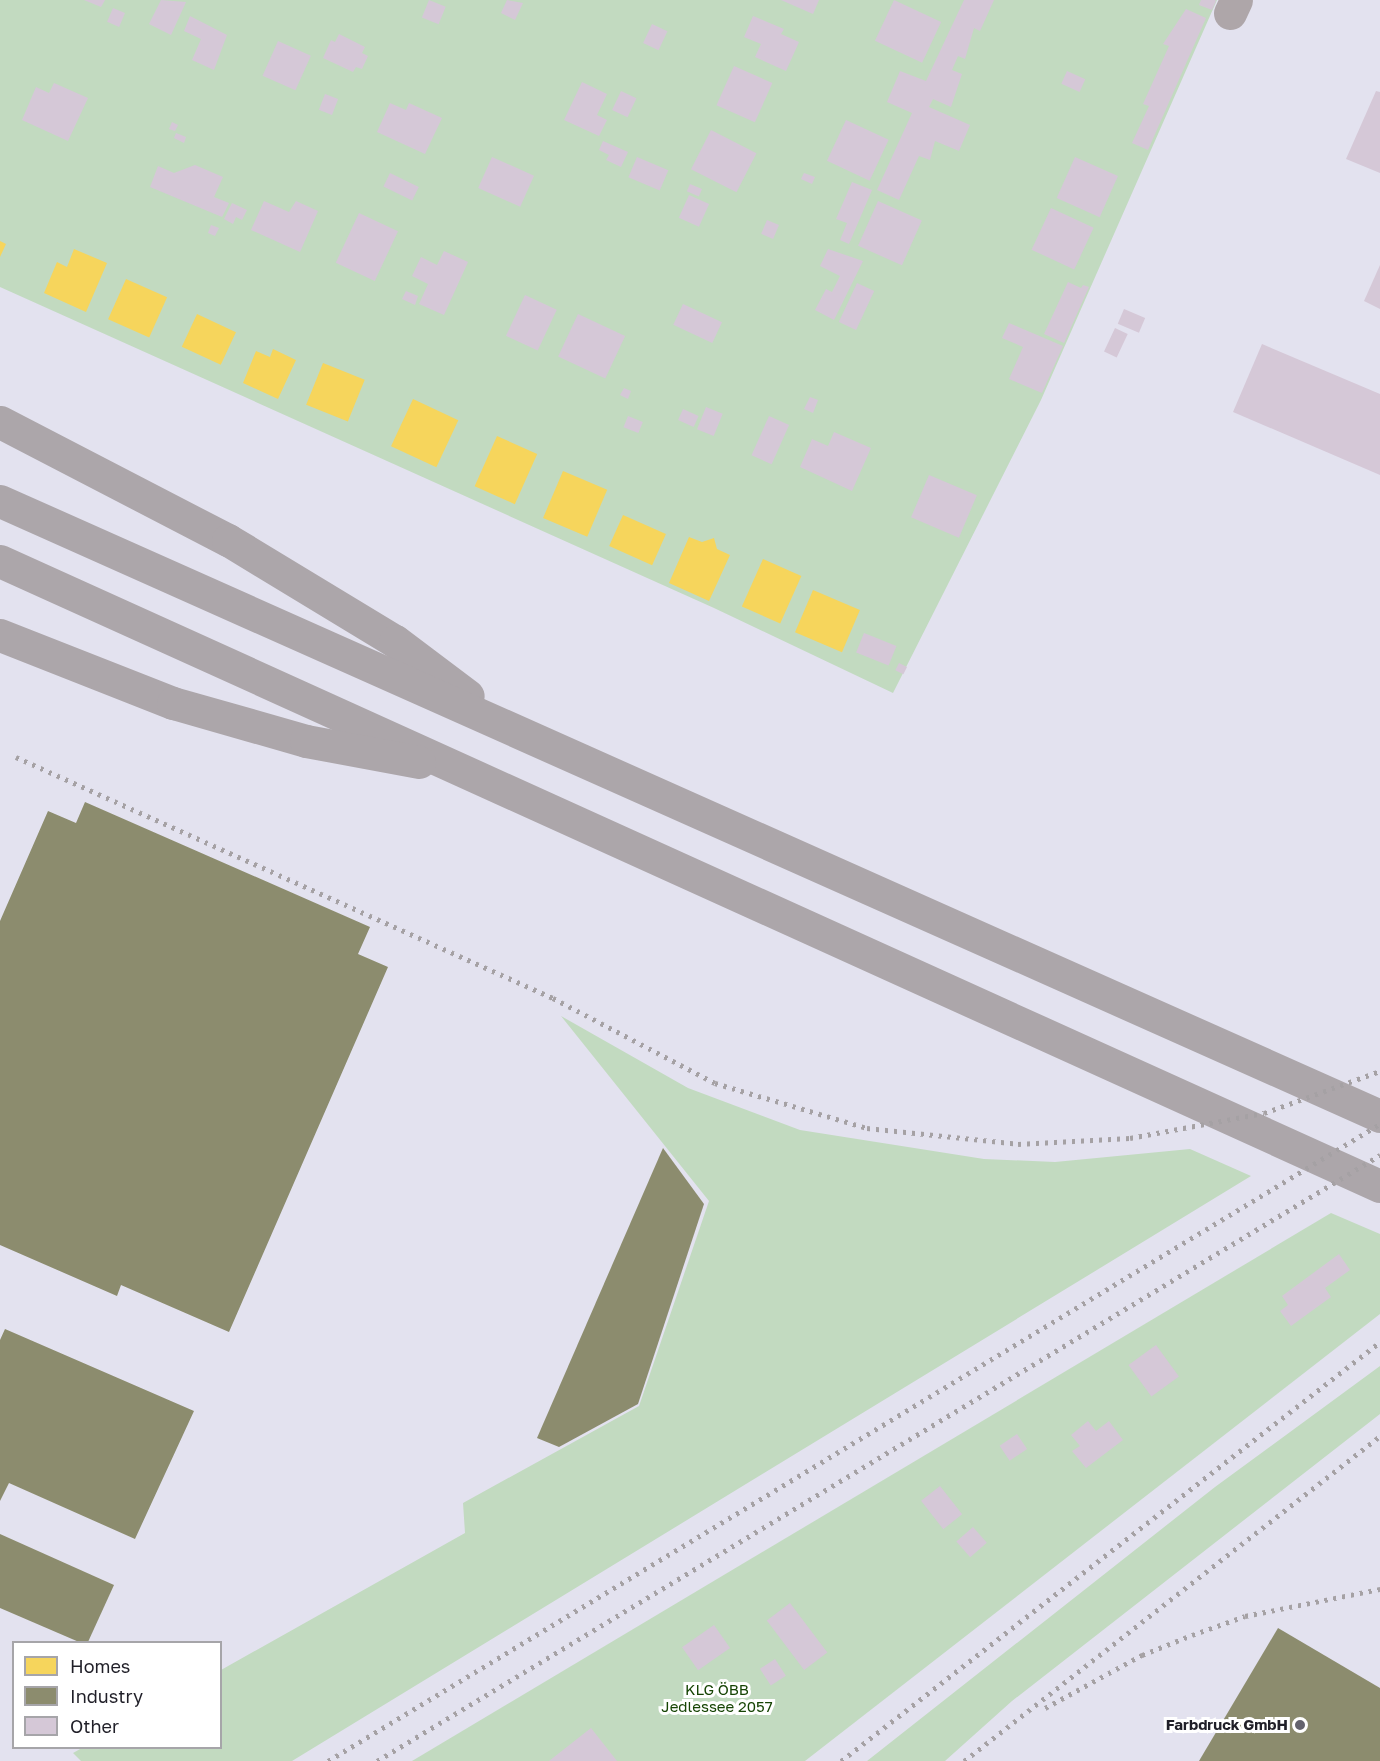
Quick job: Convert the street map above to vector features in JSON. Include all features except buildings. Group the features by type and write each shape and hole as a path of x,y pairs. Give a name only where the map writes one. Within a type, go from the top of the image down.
{"highway":[{"path":"0,422 238,546 395,640 515,731"},
{"path":"0,501 1380,1116"},
{"path":"0,561 471,772 1380,1186"},
{"path":"0,635 206,712 306,741 471,772"}],"green space":[{"path":"0,0 1217,0 1041,400 893,693 714,608 0,287"},
{"path":"561,1016 688,1088 800,1130 984,1159 1055,1162 1190,1149 1251,1176 292,1761 81,1761 73,1753 80,1749 222,1749 222,1669 465,1533 463,1503 639,1406 709,1201"},
{"name":"KLG ÖBB Jedlessee 2057","path":"1331,1213 1380,1234 1380,1314 805,1761 412,1761"},
{"path":"1380,1366 1380,1414 1012,1701 945,1761 867,1761 1215,1487"}],"railway":[{"path":"16,757 553,998 715,1083 867,1128 1018,1144 1130,1138 1264,1113 1380,1071"},
{"path":"328,1761 1380,1124"},
{"path":"377,1761 1380,1155"},
{"path":"841,1761 1380,1342"},
{"path":"964,1761 1380,1436"},
{"path":"1045,1708 1142,1655 1245,1616 1380,1589"}],"place":[{"name":"Farbdruck GmbH","path":"1300,1725"}]}
